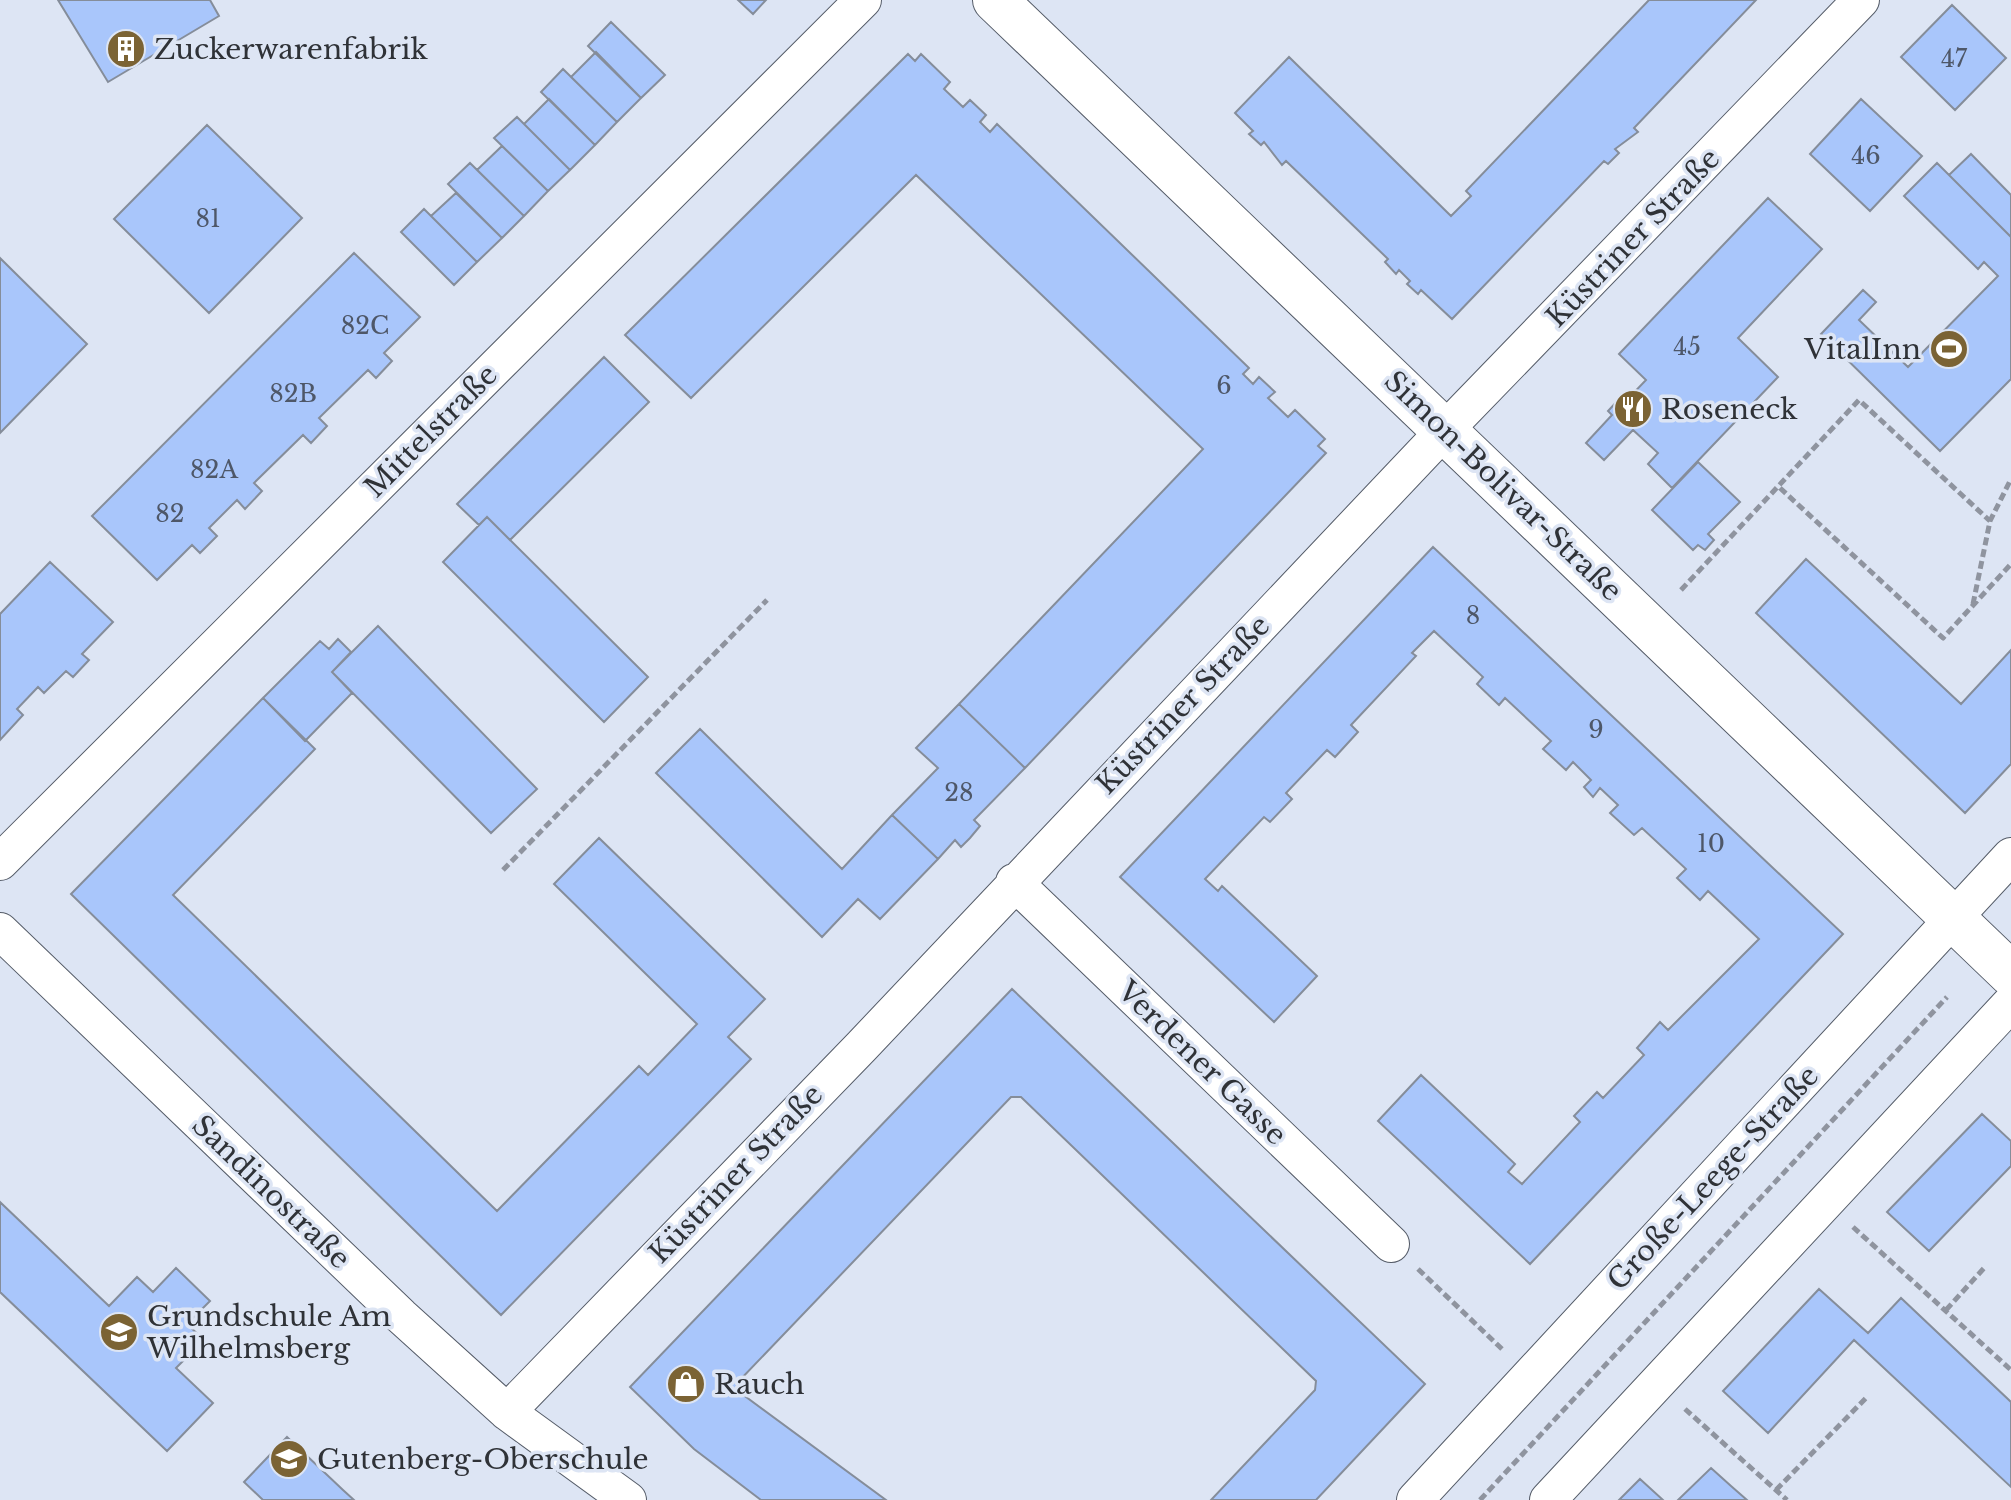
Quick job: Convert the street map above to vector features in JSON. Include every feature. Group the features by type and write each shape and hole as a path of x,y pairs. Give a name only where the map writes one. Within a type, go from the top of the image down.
{"street":[{"name":"Mittelstraße","path":"0,862 863,0"},
{"name":"Simon-Bolivar-Straße","path":"995,0 2011,974"},
{"name":"Küstriner Straße","path":"507,1412 861,1047 1445,430 1861,0"},
{"name":"Große-Leege-Straße","path":"1415,1500 2011,856"},
{"name":"Verdener Gasse","path":"1014,882 1391,1244"},
{"name":"Sandinostraße","path":"0,931 125,1055 507,1412 628,1500"},
{"path":"1548,1500 1654,1382 2011,1003"}],"path":[{"path":"1681,590 1780,488 1859,400 1990,521"},
{"path":"1973,605 1990,521 2011,479"},
{"path":"1780,488 1943,638 2011,564"},
{"path":"503,870 767,600"},
{"path":"1939,989 1956,1005"},
{"path":"1480,1500 1947,997"},
{"path":"1825,1202 2011,1370"},
{"path":"1391,1244 1529,1376"},
{"path":"1946,1310 1985,1267"},
{"path":"1654,1382 1787,1500"},
{"path":"1776,1490 1866,1398"}],"building":[{"name":"Zuckerwarenfabrik","path":"58,0 210,0 219,16 108,82"},
{"path":"738,0 766,0 753,14"},
{"path":"1649,0 1756,0 1634,128 1638,132 1615,149 1619,153 1608,164 1604,161 1452,319 1421,290 1418,294 1407,284 1410,281 1399,270 1396,274 1385,262 1388,259 1286,161 1282,165 1264,142 1261,145 1249,134 1253,131 1235,113 1289,57 1451,216 1471,196 1466,191"},
{"path":"1952,5 2006,58 1955,110 1901,57"},
{"path":"611,22 665,75 641,98 588,46"},
{"path":"596,52 641,98 617,122 571,77"},
{"path":"908,54 915,61 921,54 950,82 944,89 963,107 970,100 986,115 980,122 990,132 997,124 1249,368 1243,374 1253,384 1259,377 1275,392 1268,398 1288,417 1295,410 1325,439 1318,446 1326,453 1025,768 959,704 1203,449 916,175 691,398 625,335"},
{"path":"563,69 617,122 595,145 541,92"},
{"path":"549,99 595,145 570,170 524,124"},
{"path":"1861,99 1922,156 1870,211 1810,154"},
{"path":"517,117 570,170 548,191 494,138"},
{"path":"207,125 302,218 209,313 114,219"},
{"path":"502,146 548,191 524,216 477,170"},
{"path":"1971,154 2011,195 2011,237 1949,175"},
{"path":"470,163 524,216 502,238 448,184"},
{"path":"1937,163 2011,237 2011,379 1940,451 1821,334 1863,290 1876,302 1859,320 1908,367 1998,276 1984,262 1978,269 1904,196"},
{"path":"456,193 502,238 477,262 431,216"},
{"path":"1768,198 1822,249 1738,338 1778,377 1672,488 1648,464 1658,453 1633,430 1604,460 1586,443 1612,415 1608,411 1620,398 1624,403 1646,380 1619,354"},
{"path":"424,209 477,262 454,285 401,232"},
{"path":"354,253 420,317 384,353 392,361 376,378 368,370 319,418 327,426 311,443 303,435 254,483 262,491 245,509 237,500 209,528 217,536 200,553 192,545 157,580 92,516"},
{"path":"0,258 87,344 0,433"},
{"path":"604,357 649,402 510,540 487,517 479,525 457,504"},
{"path":"1698,462 1740,502 1708,534 1714,540 1705,550 1698,545 1693,550 1652,510"},
{"path":"487,517 648,677 604,722 443,562"},
{"path":"1433,547 1843,934 1530,1264 1378,1121 1421,1075 1515,1164 1508,1172 1522,1184 1580,1122 1574,1116 1597,1092 1603,1098 1644,1055 1637,1048 1660,1022 1668,1030 1759,939 1708,891 1700,900 1677,878 1686,869 1642,828 1634,835 1610,813 1618,805 1600,788 1593,797 1584,787 1591,780 1573,762 1566,770 1543,749 1551,741 1505,698 1499,705 1477,684 1483,677 1434,631 1412,653 1416,656 1351,725 1358,732 1335,757 1327,750 1286,793 1292,799 1270,822 1264,817 1205,879 1218,891 1222,886 1317,976 1274,1022 1120,877"},
{"path":"1806,559 1961,704 2011,650 2011,764 1965,813 1756,613"},
{"path":"50,562 113,622 82,654 89,660 73,677 66,671 44,693 38,687 17,709 23,715 0,740 0,614"},
{"path":"378,626 537,789 491,833 332,672"},
{"path":"338,639 351,652 332,672 352,693 305,741 263,698 320,641 329,649"},
{"path":"263,698 315,749 173,895 497,1211 639,1066 648,1075 697,1024 554,884 599,838 765,999 728,1037 751,1059 501,1315 71,894"},
{"path":"959,704 1025,768 974,820 980,826 970,838 961,847 955,840 938,859 892,815 938,768 916,748"},
{"path":"700,729 842,869 892,815 938,859 880,919 858,899 822,937 656,773"},
{"path":"1012,989 1425,1384 1316,1500 1211,1500 1315,1390 1316,1381 1021,1097 1011,1097 738,1382 738,1391 886,1500 761,1500 694,1449 630,1387"},
{"path":"1982,1114 2011,1141 2011,1166 1929,1251 1887,1212"},
{"name":"Grundschule Am Wilhelmsberg","path":"0,1202 109,1306 137,1277 153,1292 176,1268 210,1301 187,1324 204,1340 176,1368 213,1403 167,1451 0,1292"},
{"path":"1819,1289 1868,1333 1901,1298 2011,1402 2011,1487 1854,1340 1768,1433 1723,1391"},
{"name":"Gutenberg-Oberschule","path":"287,1437 354,1500 263,1500 244,1482"},
{"path":"1711,1468 1731,1486 1747,1500 1678,1500"},
{"path":"1640,1479 1663,1500 1619,1500"}],"place":[{"name":"Zuckerwarenfabrik","path":"126,49"},
{"name":"VitalInn","path":"1949,349"},
{"name":"Roseneck","path":"1633,409"},
{"name":"Grundschule Am Wilhelmsberg","path":"119,1332"},
{"name":"Rauch","path":"686,1384"},
{"name":"Gutenberg-Oberschule","path":"289,1459"}]}
